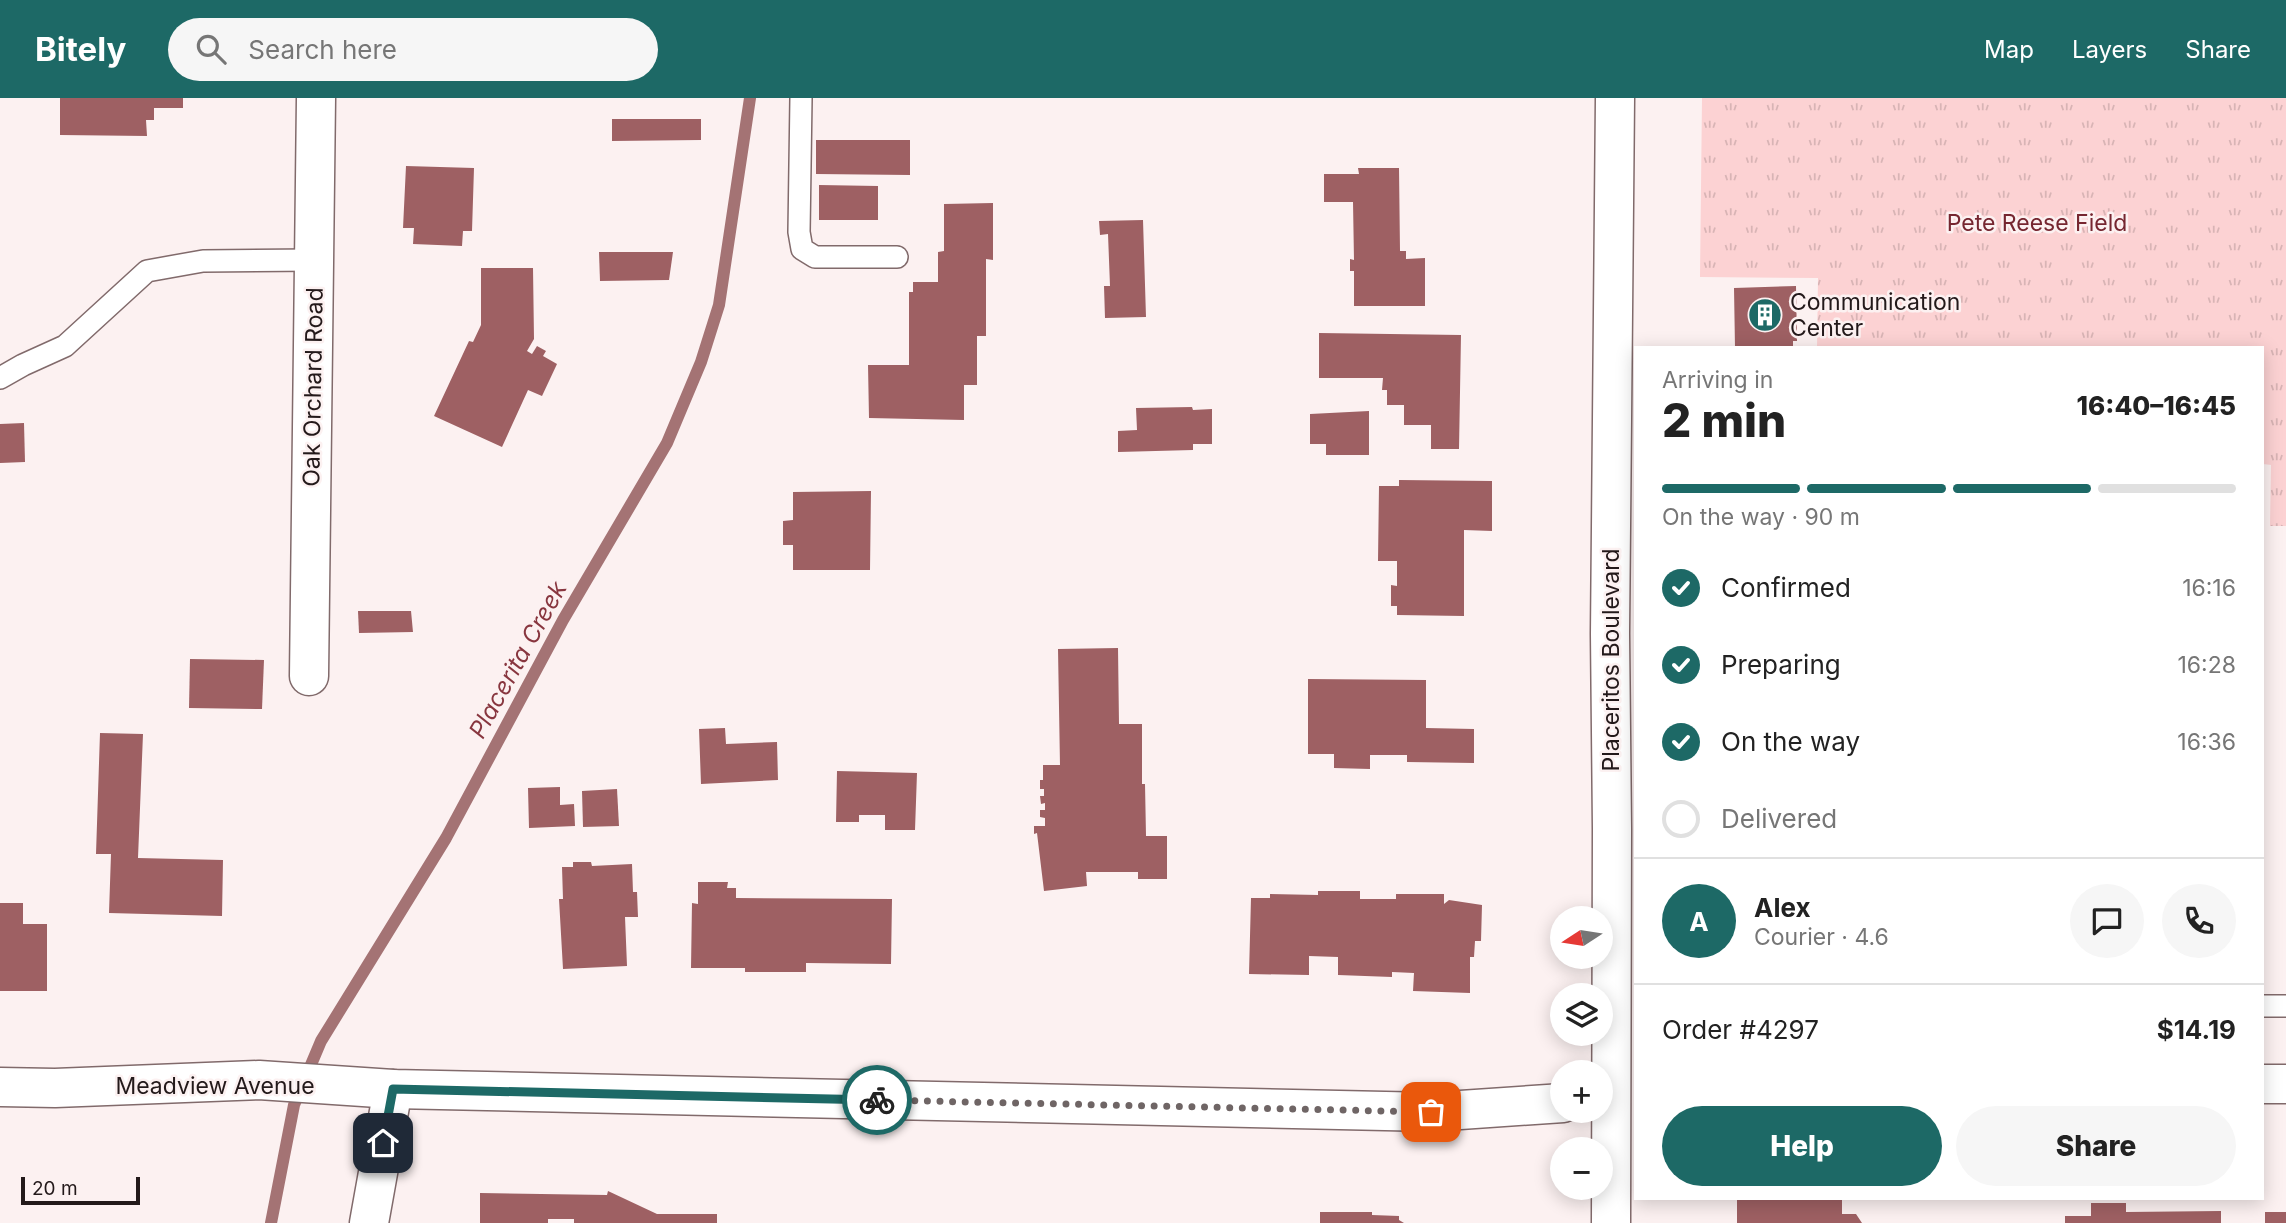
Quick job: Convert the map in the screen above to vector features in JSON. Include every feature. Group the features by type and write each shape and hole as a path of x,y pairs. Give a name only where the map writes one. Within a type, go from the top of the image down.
{"street":[{"name":"Oak Orchard Road","path":"310,676 316,98"},
{"name":"Placeritos Boulevard","path":"1611,1223 1616,1100 1610,634 1615,98"},
{"name":"Meadview Avenue","path":"0,1087 55,1088 260,1080 393,1089 1431,1112 1550,1104"},
{"path":"2264,1084 2286,1084"},
{"path":"369,1223 393,1089"}],"lane":[{"path":"801,98 799,232 802,248 815,257 897,257"},
{"path":"0,378 65,346 147,271 203,261 314,260"},
{"path":"2264,1006 2286,1006"}],"green space":[{"name":"Pete Reese Field","path":"1702,98 2286,98 2286,526 2270,526 2271,465 2264,464 2264,346 1817,346 1818,278 1700,277"}],"building":[{"path":"60,98 183,98 183,108 154,108 154,120 146,120 147,136 60,135"},
{"path":"612,119 701,119 701,140 612,141"},
{"path":"816,140 910,140 910,175 816,174"},
{"path":"406,166 474,168 472,231 463,231 462,246 413,244 414,228 403,228"},
{"path":"1358,168 1399,168 1400,251 1406,251 1406,259 1425,258 1425,306 1354,306 1354,271 1350,271 1350,259 1354,260 1353,202 1324,202 1324,174 1359,174"},
{"path":"819,185 878,186 878,220 819,220"},
{"path":"993,203 993,260 986,259 986,336 977,336 977,385 964,385 964,420 869,418 868,365 909,365 909,292 913,292 913,282 938,282 938,252 944,251 944,204"},
{"path":"1143,220 1146,317 1105,318 1104,286 1110,286 1108,234 1100,235 1099,221"},
{"path":"599,252 673,252 669,280 600,281"},
{"path":"481,268 533,268 534,339 527,351 532,354 537,346 546,351 543,356 557,364 542,396 528,390 502,447 434,416 469,341 473,342 481,325"},
{"name":"Communication Center","path":"1796,286 1797,341 1793,341 1793,346 1735,346 1734,288"},
{"path":"1319,333 1461,335 1459,449 1431,449 1431,425 1404,425 1404,405 1387,405 1387,390 1382,390 1383,378 1319,378"},
{"path":"1192,407 1193,410 1212,409 1212,444 1193,444 1193,450 1118,452 1118,431 1137,430 1136,408"},
{"path":"1369,411 1369,455 1326,455 1326,444 1310,444 1310,414"},
{"path":"24,423 25,462 0,463 0,424"},
{"path":"1399,480 1492,481 1492,531 1464,530 1464,616 1397,615 1397,606 1391,606 1391,585 1397,586 1397,561 1378,561 1379,486 1399,486"},
{"path":"871,491 870,570 793,570 793,545 783,545 783,521 793,520 793,492"},
{"path":"358,611 411,611 413,632 359,633"},
{"path":"1118,648 1119,724 1142,724 1142,784 1145,784 1146,836 1167,836 1167,879 1138,879 1138,872 1086,872 1087,886 1044,891 1034,826 1045,826 1045,818 1040,817 1040,810 1045,810 1045,803 1041,804 1040,796 1044,796 1044,789 1040,789 1043,765 1060,765 1058,649"},
{"path":"190,659 264,660 262,709 189,708"},
{"path":"1308,679 1426,680 1426,728 1474,729 1474,763 1407,762 1407,755 1370,755 1370,769 1334,768 1334,754 1308,754"},
{"path":"725,728 726,744 777,742 778,780 701,784 699,729"},
{"path":"100,733 143,734 138,858 223,860 222,916 109,913 111,854 96,854"},
{"path":"837,771 917,773 915,830 885,830 885,815 859,815 859,822 836,822"},
{"path":"560,787 560,805 574,804 575,826 529,828 528,788"},
{"path":"617,789 619,826 583,827 582,791"},
{"path":"573,862 591,862 592,866 632,864 633,892 637,892 638,917 625,917 627,966 563,969 559,899 563,899 562,867 573,867"},
{"path":"698,882 728,882 727,888 736,888 736,898 892,899 891,964 806,963 806,972 745,972 745,968 691,968 692,903 698,904"},
{"path":"1318,891 1360,891 1360,899 1396,899 1396,894 1444,894 1444,904 1449,900 1482,905 1481,941 1475,941 1474,957 1470,957 1470,993 1413,991 1414,973 1392,972 1392,977 1338,975 1338,957 1309,956 1309,975 1249,974 1251,898 1270,898 1270,894 1318,895"},
{"path":"0,903 23,903 23,924 47,924 47,991 0,991"},
{"path":"608,1191 657,1214 717,1214 717,1223 574,1223 574,1219 548,1219 548,1223 480,1223 480,1193 607,1195"},
{"path":"1737,1200 1842,1200 1842,1214 1856,1214 1862,1223 1737,1223"},
{"path":"2091,1203 2126,1203 2126,1212 2221,1211 2221,1223 2065,1223 2065,1216 2091,1216"},
{"path":"1320,1212 1372,1212 1372,1215 1399,1216 1399,1220 1404,1223 1320,1223"},
{"path":"2265,1212 2286,1212 2286,1223 2265,1223"}],"waterway":[{"name":"Placerita Creek","path":"271,1223 294,1105 321,1041 446,838 563,620 667,443 701,362 719,305 750,98"}],"way so far":[{"path":"877,1100 1431,1112"}],"place":[{"name":"Communication Center","path":"1765,315"}],"route":[{"path":"383,1143 393,1089 877,1100"}]}
